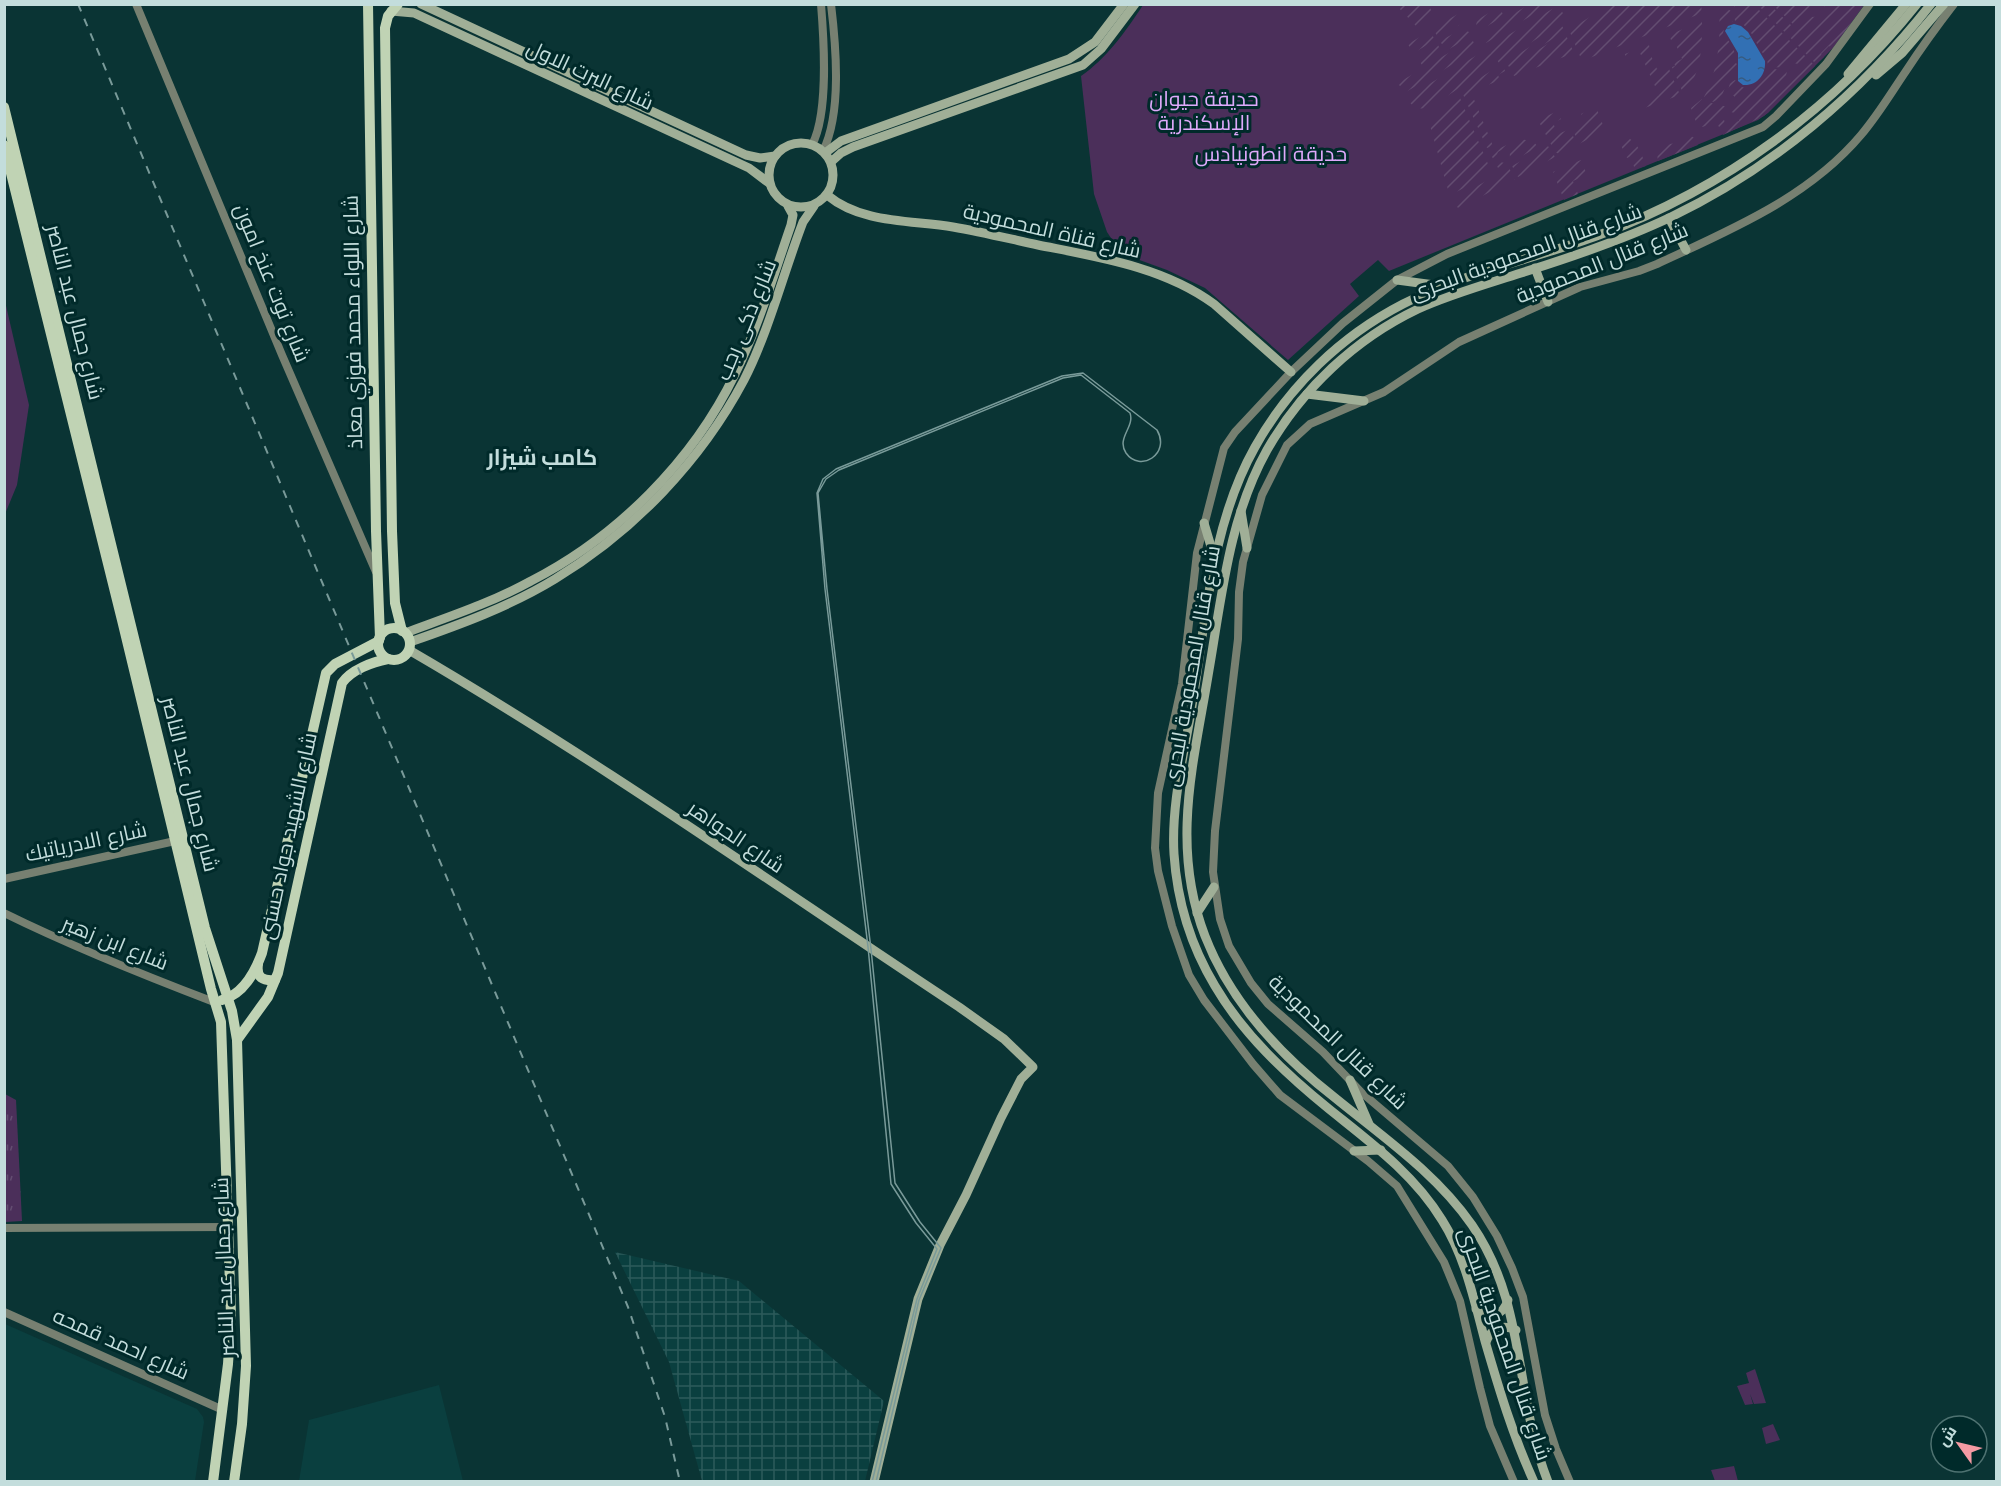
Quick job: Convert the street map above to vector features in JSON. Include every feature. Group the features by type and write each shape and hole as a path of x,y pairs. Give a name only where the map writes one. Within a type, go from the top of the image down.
{"main road":[{"name":"شارع اللواء محمد فوزي معاذ","path":"368,4 379,640"},
{"name":"شارع البرت الاول","path":"421,4 753,157 775,156"},
{"path":"824,152 841,141 1069,59 1095,42 1124,4"},
{"path":"831,162 841,153 853,147 1083,65 1109,40 1135,4"},
{"path":"1840,87 1858,61 1906,4"},
{"path":"1840,87 1882,46 1917,4"},
{"path":"1861,84 1905,37 1931,4"},
{"path":"1861,84 1886,68 1902,53 1944,4"},
{"name":"شارع اللواء محمد فوزي معاذ","path":"394,8 385,28 392,531 395,603 406,639"},
{"name":"شارع البرت الاول","path":"394,8 414,13 749,168 769,183"},
{"path":"458,33 457,27 462,23"},
{"path":"477,42 482,38 482,32"},
{"name":"شارع قنال المحمودية البحرى","path":"1548,1482 1530,1427 1516,1330 1508,1300 1485,1247 1462,1211 1420,1166 1297,1065 1246,1010 1215,959 1197,913 1187,855 1187,802 1229,554 1241,508 1267,451 1288,417 1307,394 1349,353 1390,324 1436,302 1607,244 1670,218 1764,163 1808,130 1861,84"},
{"name":"شارع قنال المحمودية البحرى","path":"1534,1482 1505,1409 1460,1255 1442,1219 1412,1180 1381,1150 1308,1091 1241,1023 1222,998 1194,944 1185,915 1176,869 1174,813 1215,562 1228,508 1263,432 1293,392 1328,356 1368,325 1396,308 1444,286 1604,233 1682,198 1761,151 1840,87"},
{"name":"شارع جمال عبد الناصر","path":"4,107 209,981 222,1028 231,1315 228,1364 213,1482"},
{"path":"646,121 651,111"},
{"path":"795,143 812,145 824,152 831,162 833,179 827,195 814,206 801,208 788,206 780,200 769,183 769,169 775,156 787,146 795,143"},
{"name":"شارع جمال عبد الناصر","path":"4,145 75,411 203,920 234,1016 237,1040 246,1366 242,1424 234,1482"},
{"name":"شارع قناة المحمودية","path":"827,195 859,213 955,227 1098,256 1176,282 1214,304 1291,372"},
{"name":"شارع ذكى رجب","path":"568,565 636,506 671,469 711,416 745,351 788,235 793,220 788,206"},
{"name":"شارع ذكى رجب","path":"406,639 568,565 619,532 660,495 693,458 720,421 744,378 755,356 803,222 814,206"},
{"path":"1670,218 1686,250"},
{"path":"1535,268 1548,302"},
{"path":"1397,280 1444,286"},
{"path":"1307,394 1364,401"},
{"path":"1241,508 1247,548"},
{"path":"1204,523 1215,562"},
{"path":"396,629 406,639 401,658 388,658 380,652 379,640 390,630 396,629"},
{"name":"شارع الجواهر","path":"406,639 472,687 642,796 959,1007 1004,1039 1033,1067 1022,1079 1001,1118 939,1248 918,1299 874,1482"},
{"name":"شارع الشهيد جواد حسنى","path":"214,1002 227,998 244,986 258,964 273,910 324,678 328,669 379,640"},
{"name":"شارع الشهيد جواد حسنى","path":"237,1040 261,1008 275,980 294,907 341,686 350,674 388,658"},
{"path":"1197,913 1214,887"},
{"path":"258,964 257,971 261,978 265,981 275,980"},
{"path":"209,981 216,981 220,977"},
{"path":"1350,1080 1370,1126"},
{"path":"1354,1151 1381,1150"},
{"path":"1476,1309 1485,1315 1495,1316 1504,1310 1508,1300"},
{"path":"1486,1342 1490,1333 1498,1328 1507,1327 1516,1330"},
{"path":"222,1415 242,1424"}],"street":[{"name":"شارع توت عنخ امون","path":"136,4 282,355 377,575"},
{"path":"812,145 818,129 823,92 824,52 821,4"},
{"path":"824,152 832,125 834,93 835,63 831,4"},
{"path":"1514,1482 1487,1416 1461,1300 1449,1271 1404,1194 1389,1178 1292,1106 1274,1089 1204,1000 1186,968 1163,892 1155,849 1158,793 1182,684 1197,553 1204,523 1220,457 1229,440 1291,372 1343,323 1397,280 1447,254 1763,127 1826,64 1870,4"},
{"name":"شارع قنال المحمودية","path":"1570,1482 1545,1415 1523,1297 1508,1258 1490,1223 1448,1166 1386,1115 1316,1045 1268,1004 1236,959 1224,932 1214,887 1215,831 1238,639 1240,584 1247,548 1268,482 1293,437 1319,419 1364,401 1403,380 1459,342 1590,283 1639,271 1778,204 1829,168 1870,124 1921,48 1954,4"},
{"name":"شارع الادرياتيك","path":"4,879 176,841"},
{"name":"شارع ابن زهير","path":"4,913 74,947 214,1002"},
{"path":"4,1228 229,1227"},
{"name":"شارع احمد قمحه","path":"4,1312 179,1389 222,1415"}],"shaded area":[{"path":"615,1252 739,1281 884,1401 865,1481 702,1481 669,1362"},
{"path":"5,1324 197,1409 204,1422 195,1481 5,1481"},
{"path":"439,1385 463,1481 299,1481 309,1420"}],"green space":[{"name":"حديقة انطونيادس","path":"1143,5 1864,5 1832,49 1768,113 1758,120 1389,271 1378,260 1350,284 1359,296 1288,360 1205,288 1167,270 1123,254 1107,232 1094,194 1081,76 1107,53"},
{"path":"1396,5 1429,5 1433,15 1416,26"},
{"path":"1528,5 1549,5 1486,43 1484,34 1487,30"},
{"path":"1559,5 1566,20 1499,63 1495,57 1488,61 1491,67 1432,106 1417,108 1406,98 1482,52 1485,57 1491,53 1488,47"},
{"path":"1609,5 1701,5 1702,13 1582,61 1569,30"},
{"path":"1735,5 1754,5 1815,66 1764,116 1723,135 1717,123 1702,127 1697,125 1691,108 1702,99 1727,107 1728,113 1723,115 1725,124 1739,121 1738,114 1731,112 1730,108 1735,101 1734,96 1727,94 1730,83 1735,80 1742,87 1751,88 1762,81 1768,68 1787,71 1786,76 1795,78 1798,64 1789,62 1788,68 1768,65 1749,30 1735,21 1733,10"},
{"path":"1758,5 1770,5 1792,26 1799,29 1812,17 1822,16 1825,5 1845,5 1837,21 1848,5 1864,5 1832,49 1829,46 1821,54 1824,57 1816,64"},
{"path":"1773,5 1818,5 1810,6 1808,12 1811,16 1799,27"},
{"path":"1499,7 1504,16 1479,31 1476,26 1477,20"},
{"path":"1726,8 1731,11 1733,21 1725,26 1723,33 1733,47 1737,62 1733,61 1737,64 1735,78 1726,85 1721,98 1713,102 1704,97 1713,77 1718,54 1719,9"},
{"path":"1458,14 1459,25 1438,38 1433,28"},
{"path":"1702,21 1700,60 1694,78 1683,93 1672,67 1675,66 1674,63 1682,59 1669,35"},
{"path":"1562,26 1565,31 1509,67 1506,62"},
{"path":"1462,29 1469,32 1471,36 1446,51 1440,41"},
{"path":"1430,31 1435,40 1417,51 1410,48 1408,44"},
{"path":"1565,33 1574,53 1514,76 1509,68"},
{"path":"1472,39 1477,49 1404,93 1398,83"},
{"path":"1437,43 1442,53 1422,65 1418,59 1420,54"},
{"path":"1649,45 1657,69 1665,67 1666,70 1669,69 1680,95 1639,110 1637,105 1659,95 1640,53 1626,59 1625,54"},
{"path":"1502,64 1505,71 1498,75 1500,80 1471,92 1493,146 1487,148 1461,90"},
{"path":"1460,98 1491,171 1486,177 1452,194 1448,190 1429,122 1433,115"},
{"path":"1596,107 1605,130 1579,144 1572,128 1585,122 1581,114"},
{"path":"1558,111 1561,119 1553,123 1558,134 1570,129 1577,145 1559,154 1555,152 1539,122 1542,118"},
{"path":"1624,136 1636,144 1646,166 1635,169 1618,139"},
{"path":"1691,136 1696,139 1698,145 1658,161 1657,154 1660,150"},
{"path":"1519,139 1533,141 1538,147 1511,162 1510,153 1505,148 1497,155 1500,162 1507,165 1498,168 1490,153"},
{"path":"1548,146 1555,157 1518,177 1512,166"},
{"path":"1581,160 1587,175 1573,181 1578,194 1564,200 1553,172"},
{"path":"1509,168 1515,179 1459,208 1452,205 1451,201"},
{"path":"4,297 29,405 17,485 5,514"},
{"path":"5,1094 16,1100 22,1221 5,1222"},
{"path":"1755,1369 1766,1403 1754,1404 1750,1394 1753,1404 1745,1405 1737,1386 1749,1383 1746,1373"},
{"path":"1773,1424 1780,1440 1766,1444 1762,1428"},
{"path":"1734,1466 1738,1481 1715,1481 1711,1470"}],"water":[{"path":"1734,24 1748,32 1765,61 1760,79 1752,84 1743,85 1738,81 1738,53 1725,31 1728,26"}],"tram line":[{"path":"872,1482 917,1299 937,1249 916,1223 891,1184 868,947 825,589 817,493 823,479 836,469 1062,376 1083,373 1157,430 1160,447 1152,458 1139,461 1132,459 1126,453 1123,442 1130,423 1130,413 1081,375 1063,378 839,470 826,479 818,493 827,589 871,949 895,1183 920,1222 941,1248 919,1300 876,1482"}],"railway":[{"path":"78,4 628,1307 665,1417 680,1482"}],"district":[{"name":"كامب شيزار","path":"542,457"}],"park label":[{"name":"حديقة حيوان الإسكندرية","path":"1204,111"}]}
